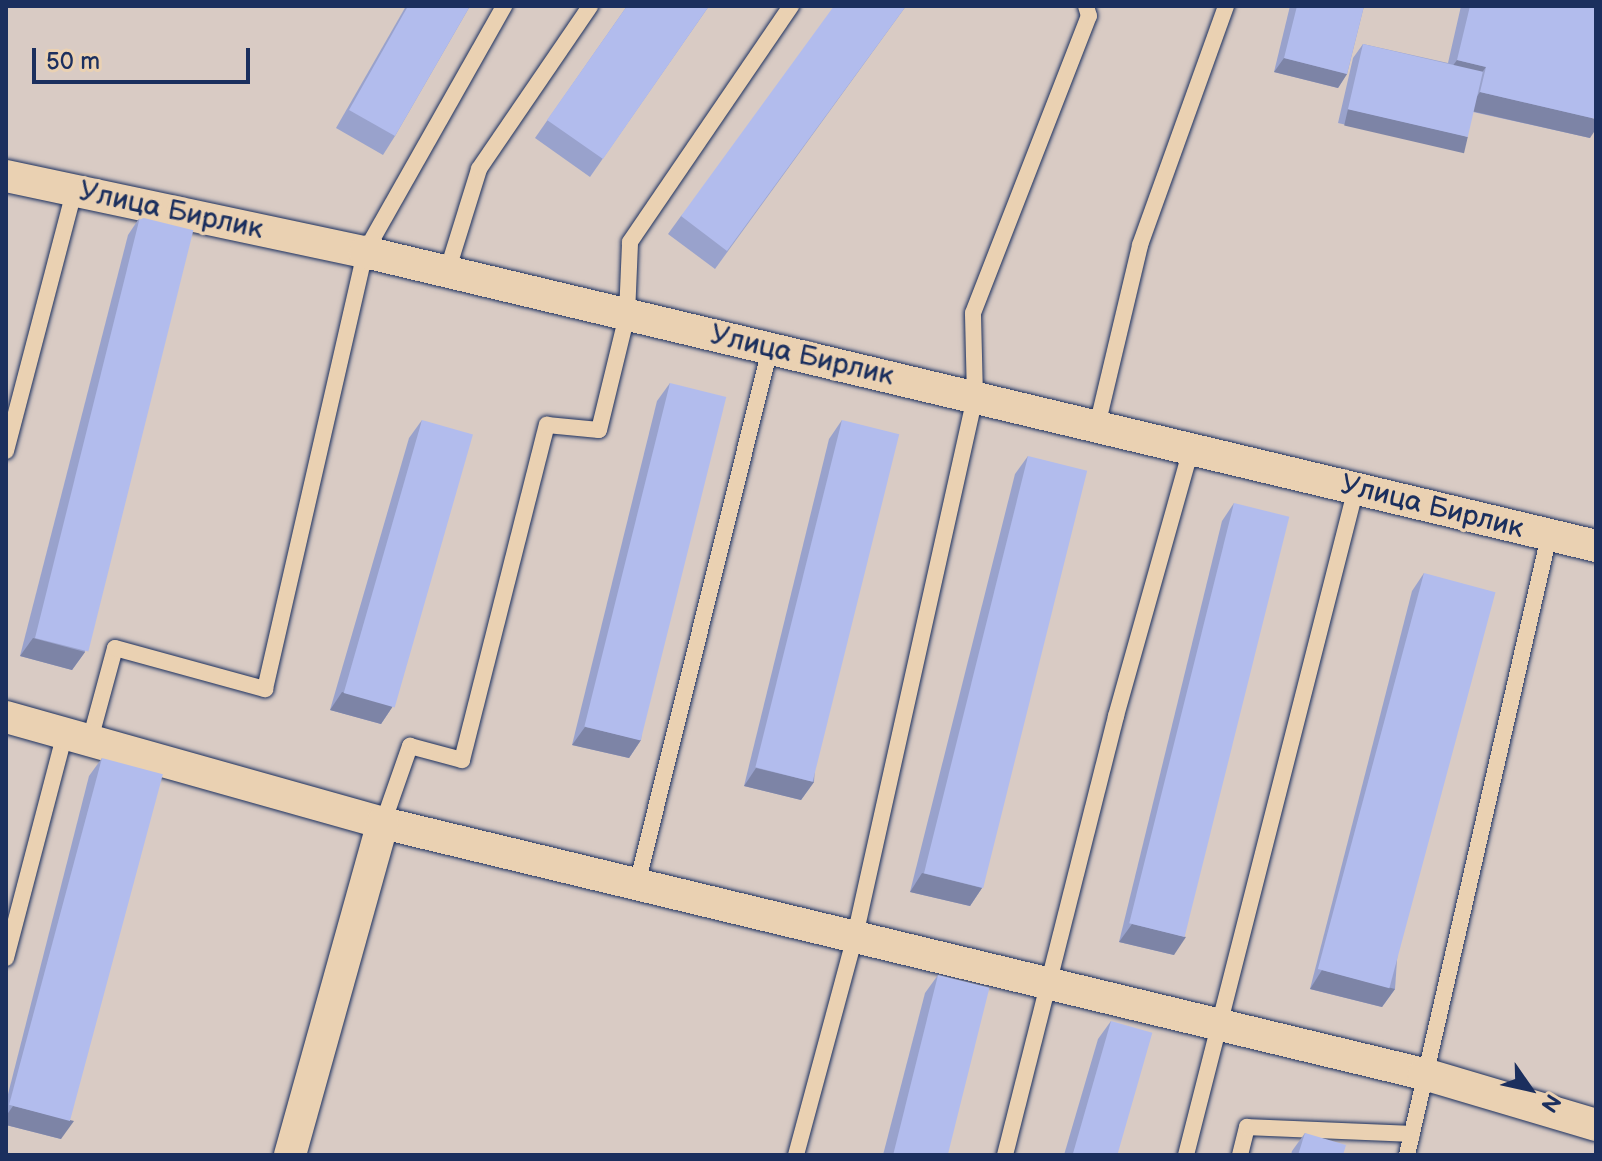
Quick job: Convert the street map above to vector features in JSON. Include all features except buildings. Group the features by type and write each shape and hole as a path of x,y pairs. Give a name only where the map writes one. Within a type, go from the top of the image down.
{"street":[{"name":"Улица Бирлик","path":"6,176 365,252 1596,546"},
{"path":"6,717 383,823 1221,1028 1424,1074 1596,1125"},
{"path":"290,1155 383,823"}],"lane":[{"path":"6,958 78,737 115,648 265,689 365,252 504,6"},
{"path":"447,272 479,169 590,6"},
{"path":"383,823 410,746 462,760 547,425 599,430 627,315 630,242 791,6"},
{"path":"796,1155 855,936 975,397 973,313 1089,16 1086,6"},
{"path":"1097,426 1140,245 1226,6"},
{"path":"6,451 74,191"},
{"path":"637,884 770,349"},
{"path":"1005,1155 1116,716 1191,449"},
{"path":"1186,1155 1221,1028 1356,488"},
{"path":"1407,1155 1549,536"},
{"path":"1240,1155 1247,1127 1412,1134"}]}
